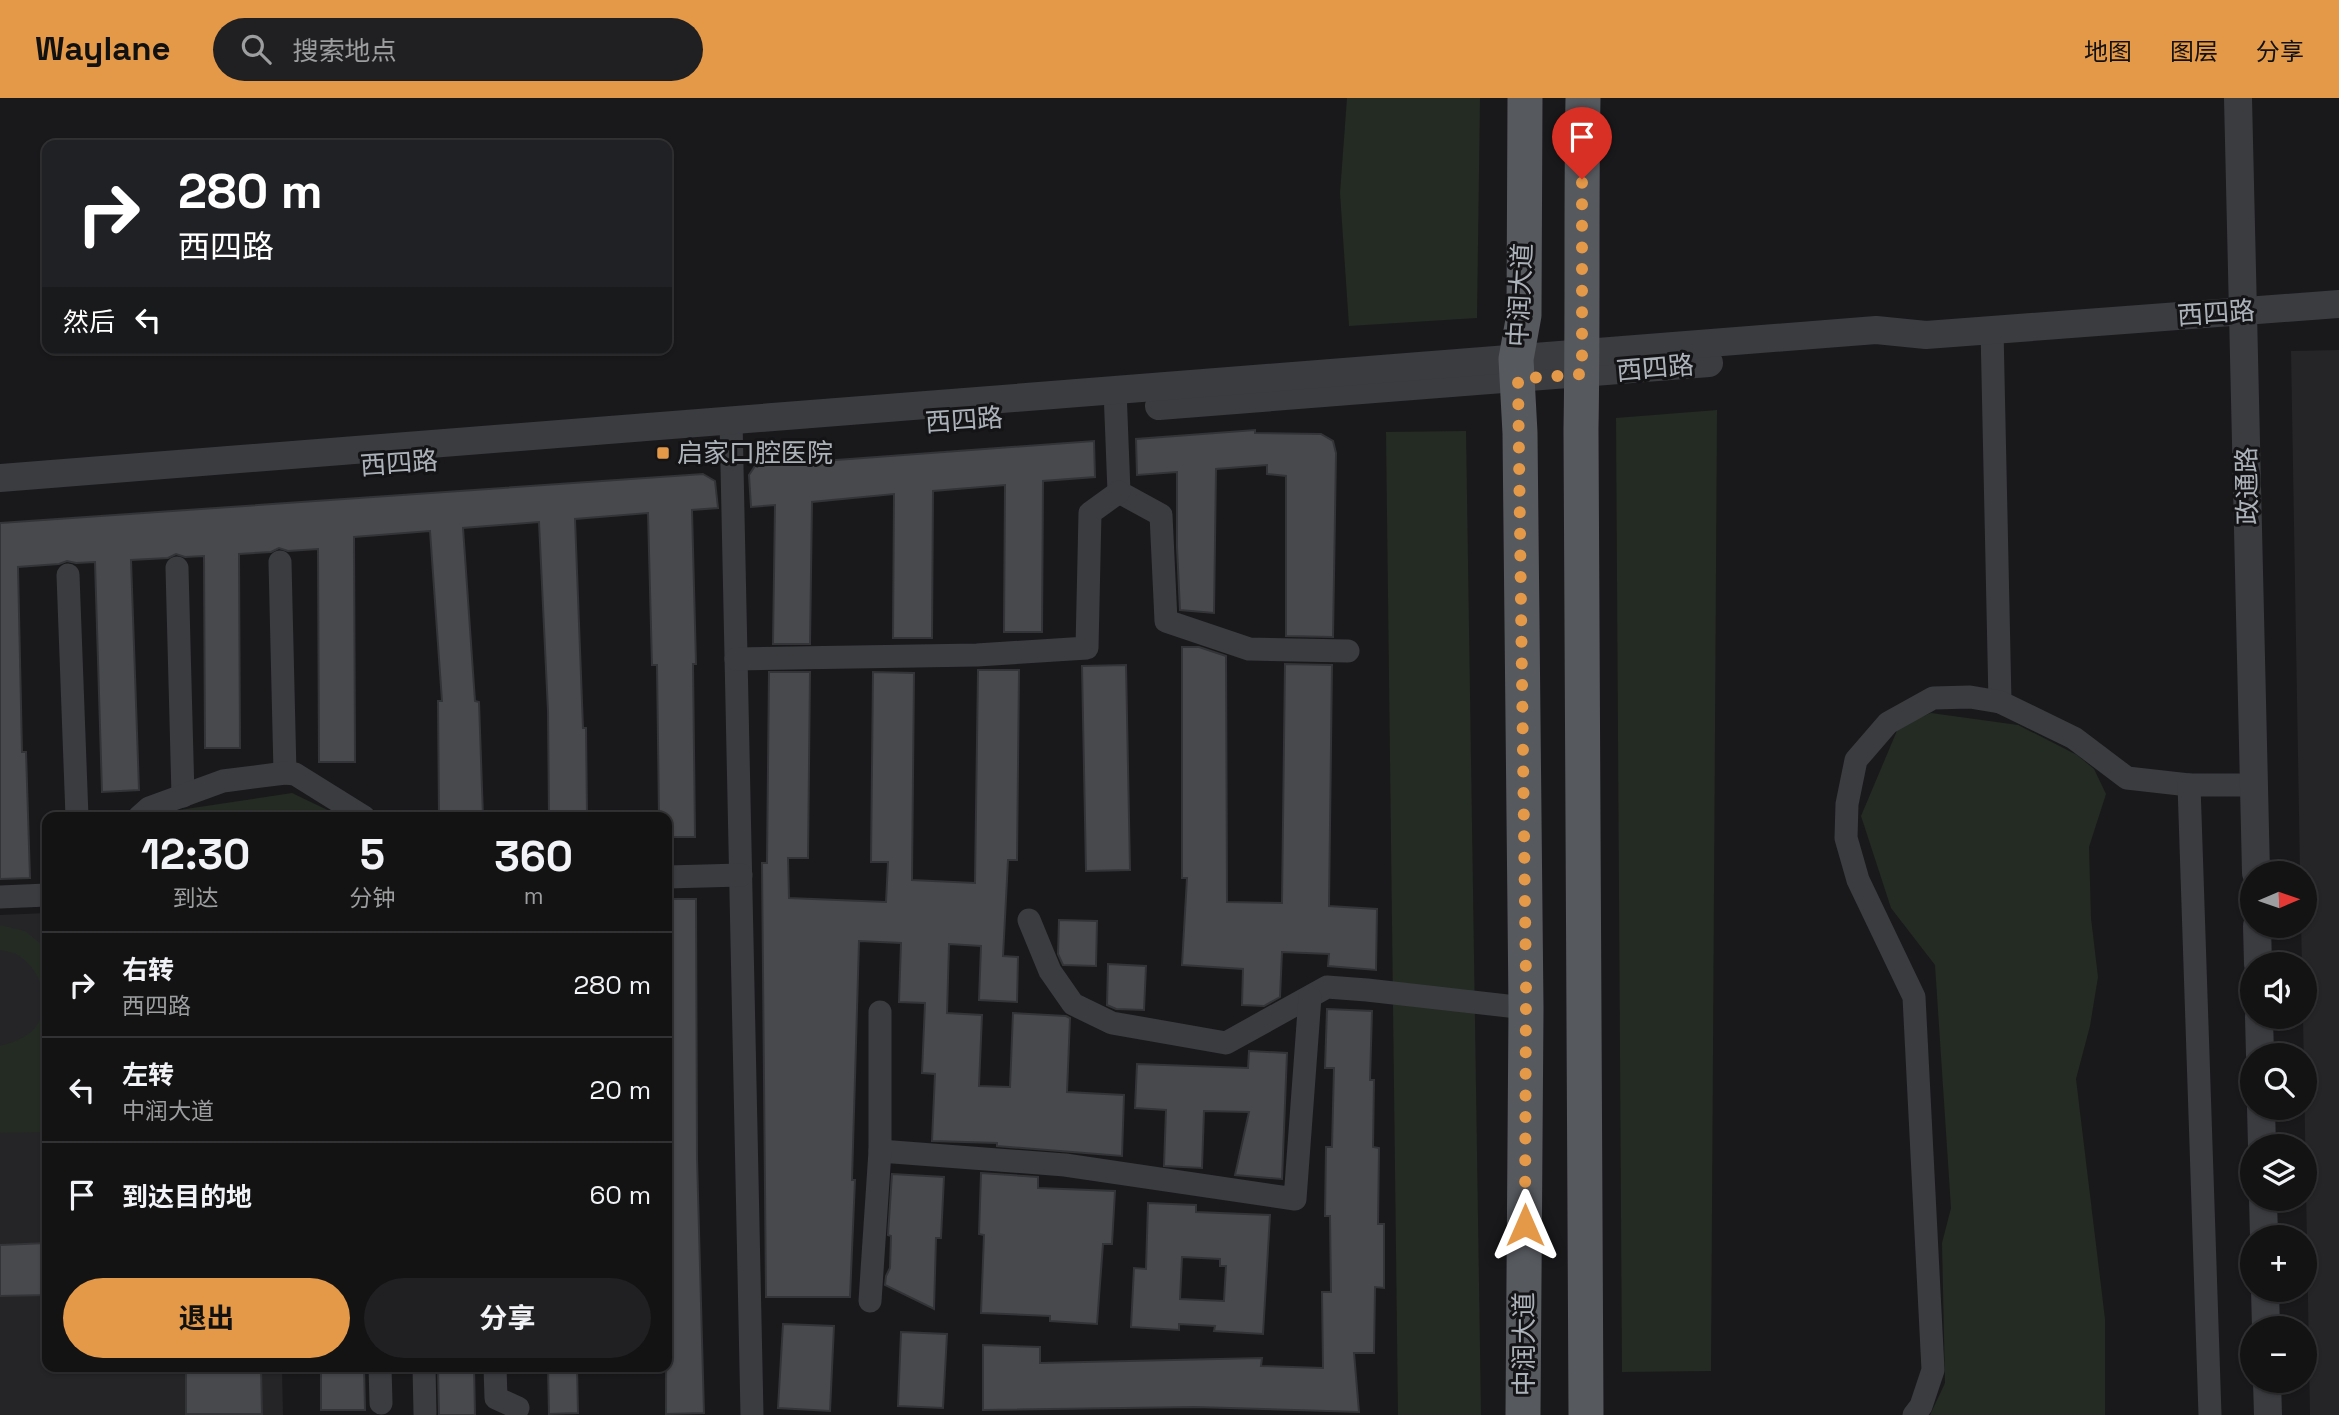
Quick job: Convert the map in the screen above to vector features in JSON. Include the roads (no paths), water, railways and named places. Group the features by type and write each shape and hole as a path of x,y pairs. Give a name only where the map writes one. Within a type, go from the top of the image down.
{"main road":[{"name":"中润大道","path":"1523,1415 1526,1008 1517,369 1524,315 1525,98"},
{"path":"1583,98 1581,308 1586,1415"}],"street":[{"name":"政通路","path":"2238,98 2256,861"},
{"name":"西四路","path":"0,478 731,428 1583,364 1881,348 1926,335 2339,304"},
{"path":"1992,330 2000,702"},
{"path":"1115,400 1119,492"},
{"name":"西四路","path":"0,494 731,428"},
{"path":"731,428 752,1415"},
{"path":"1119,492 1161,515 1166,621 1249,649 1348,651"},
{"path":"736,659 977,655 1087,648 1090,513 1119,492"},
{"path":"280,562 285,773"},
{"path":"177,568 183,796"},
{"path":"68,575 78,812"},
{"path":"1914,1415 1921,1406 1933,1370 1914,997 1858,880 1846,838 1847,804 1856,760 1888,723 1933,698 1970,697 2000,702 2074,738 2127,778 2189,785 2254,785"},
{"path":"145,812 223,781 285,773 295,774 356,812"},
{"path":"2189,785 2210,1415"},
{"path":"672,877 741,875"},
{"path":"0,897 42,895"},
{"path":"1029,920 1050,971 1073,1004 1112,1023 1226,1043 1327,987 1367,989 1526,1008"},
{"path":"880,1152 1065,1165 1295,1199 1310,997"},
{"path":"870,1301 880,1152 880,1012"},
{"path":"380,1372 381,1403"},
{"path":"424,1372 425,1413"},
{"path":"495,1372 496,1398 519,1408"},
{"path":"2267,1393 2268,1415"}],"place":[{"name":"启家口腔医院","path":"663,453"}]}
